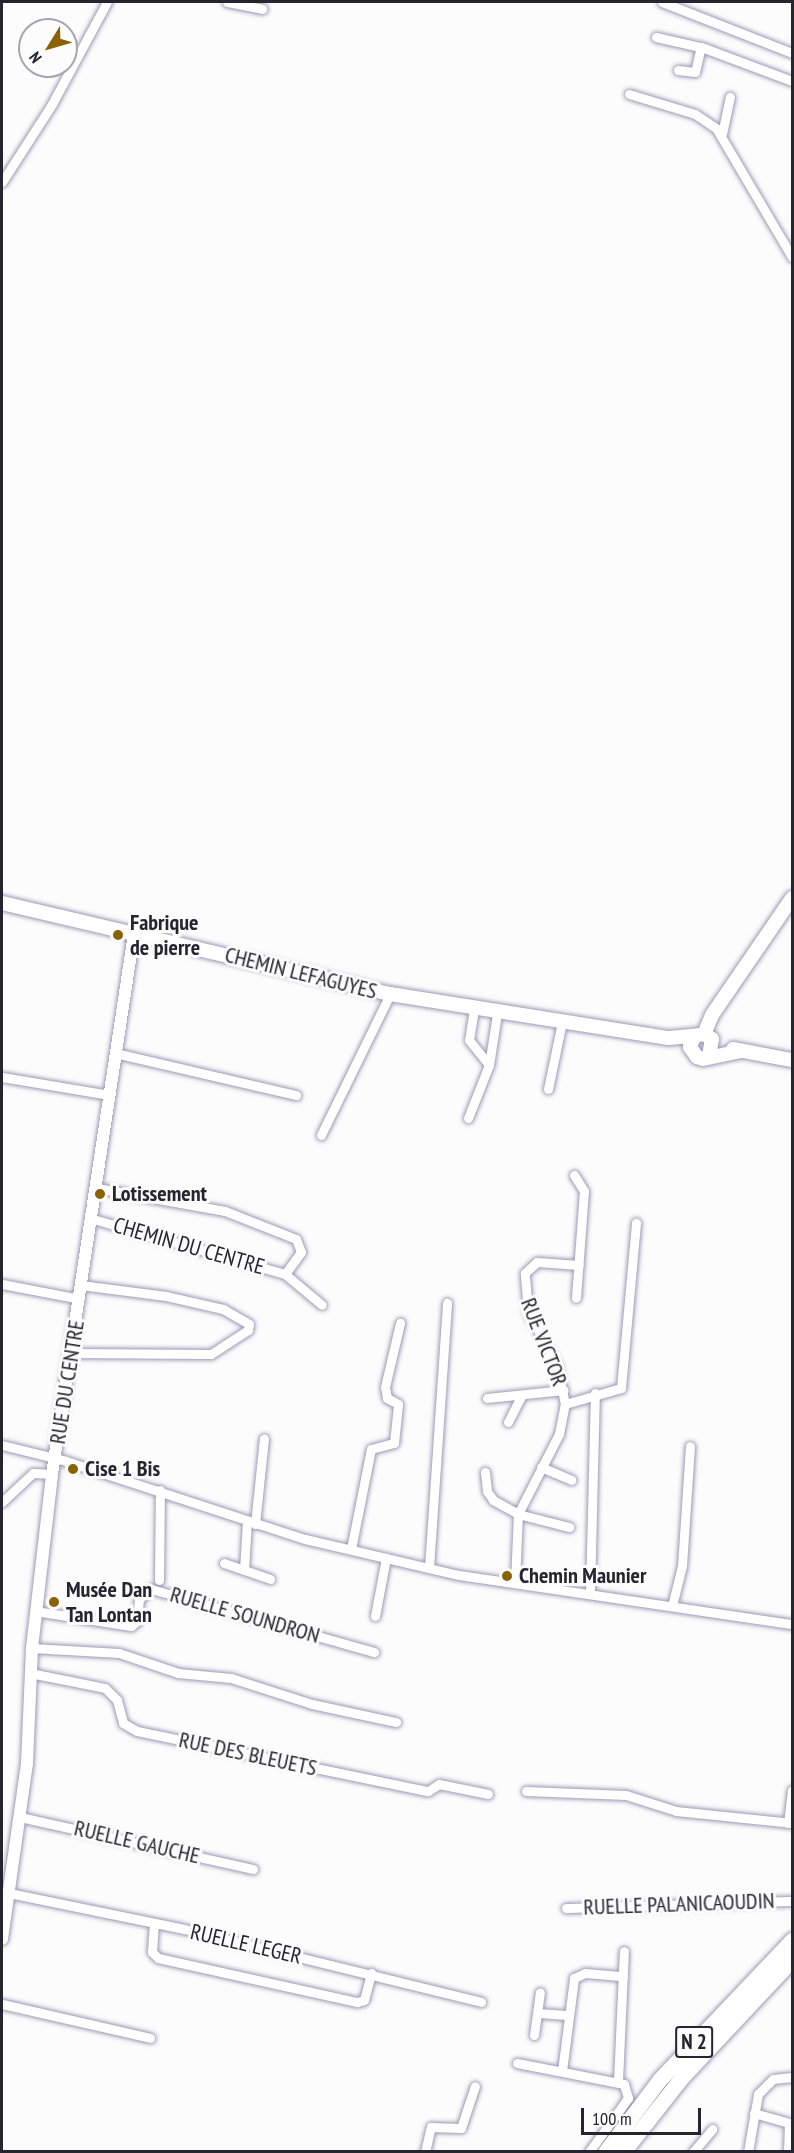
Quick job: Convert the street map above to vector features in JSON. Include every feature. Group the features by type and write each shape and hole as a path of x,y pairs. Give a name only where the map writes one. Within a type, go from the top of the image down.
{"highway":[{"name":"N 2","path":"605,2151 660,2079 792,1940"},
{"name":"N 2","path":"623,2151 682,2077 792,1960"}],"main road":[{"path":"692,1053 703,1037 712,1015 792,898"},
{"name":"CHEMIN LEFAGUYES","path":"2,903 390,994 497,1014 669,1038 703,1037 741,1051 792,1060"},
{"path":"703,1037 709,1056"},
{"name":"CHEMIN LEFAGUYES","path":"669,1038 692,1053 709,1056 741,1051"}],"street":[{"path":"2,182 52,104 107,2"},
{"path":"227,2 262,9"},
{"path":"662,2 792,53"},
{"path":"656,37 701,48 792,81"},
{"path":"678,70 695,72 701,48"},
{"path":"629,94 695,114 722,134 792,257"},
{"path":"722,134 730,97"},
{"name":"RUE DU CENTRE","path":"2,1939 6,1897 20,1817 35,1611 52,1474 98,1188 109,1095 134,934"},
{"name":"CHEMIN LEFAGUYES","path":"321,1135 390,994"},
{"path":"474,1009 469,1040 489,1065"},
{"path":"468,1118 489,1065 497,1014"},
{"path":"548,1089 562,1022"},
{"path":"115,1053 296,1095"},
{"path":"2,1077 109,1095"},
{"path":"574,1175 584,1191 576,1298"},
{"name":"CHEMIN DU CENTRE","path":"98,1188 225,1211 296,1239 301,1252 285,1274"},
{"name":"CHEMIN DU CENTRE","path":"93,1219 285,1274 322,1305"},
{"path":"565,1404 595,1393 621,1388 636,1223"},
{"name":"RUE VICTOR","path":"515,1582 518,1514 559,1434 565,1404 564,1390 528,1311 525,1273 537,1262 579,1265"},
{"path":"2,1284 80,1299"},
{"path":"72,1353 211,1354 249,1330 249,1324 223,1309 166,1296 81,1285"},
{"path":"429,1568 447,1303"},
{"path":"351,1550 371,1449 393,1447 394,1443 398,1404 387,1398 385,1388 400,1323"},
{"path":"488,1398 564,1390"},
{"path":"590,1594 595,1393"},
{"path":"508,1422 521,1396"},
{"path":"244,1570 264,1438"},
{"path":"2,1445 56,1458 160,1490 251,1522 351,1550 429,1568 792,1624"},
{"path":"672,1606 682,1566 690,1446"},
{"path":"542,1467 571,1480"},
{"path":"485,1472 490,1497 518,1514 569,1527"},
{"path":"2,1502 33,1473 52,1474"},
{"path":"159,1580 160,1490"},
{"path":"375,1616 386,1558"},
{"path":"224,1563 270,1579"},
{"name":"RUELLE SOUNDRON","path":"35,1611 132,1626 137,1621 139,1599 151,1589 375,1652"},
{"path":"32,1648 119,1653 178,1673 231,1678 312,1704 396,1722"},
{"name":"RUE DES BLEUETS","path":"30,1673 105,1688 117,1700 123,1723 137,1731 428,1791 439,1784 488,1794"},
{"path":"526,1791 626,1795 676,1811 790,1823 792,1790"},
{"name":"RUELLE GAUCHE","path":"20,1817 253,1869"},
{"name":"RUELLE LEGER","path":"6,1897 154,1923 371,1973 481,2002"},
{"name":"RUELLE PALANICAOUDIN","path":"566,1908 792,1901"},
{"path":"154,1923 152,1952 158,1958 357,2002 364,2000 371,1973"},
{"path":"618,2081 624,1952"},
{"path":"562,2071 571,1985 577,1975 623,1976"},
{"path":"534,2035 540,1992"},
{"path":"2,2004 150,2038"},
{"path":"538,2013 567,2015"},
{"path":"517,2063 618,2081 628,2090 628,2098 589,2151"},
{"path":"748,2151 754,2113 765,2083 792,2077"},
{"path":"425,2151 430,2127 461,2128 475,2086"},
{"path":"754,2113 789,2123 788,2151"},
{"path":"693,2151 712,2129"}],"place":[{"name":"Fabrique de pierre","path":"118,935"},
{"name":"Lotissement","path":"100,1194"},
{"name":"Cise 1 Bis","path":"73,1469"},
{"name":"Chemin Maunier","path":"507,1576"},
{"name":"Musée Dan Tan Lontan","path":"54,1602"}]}
